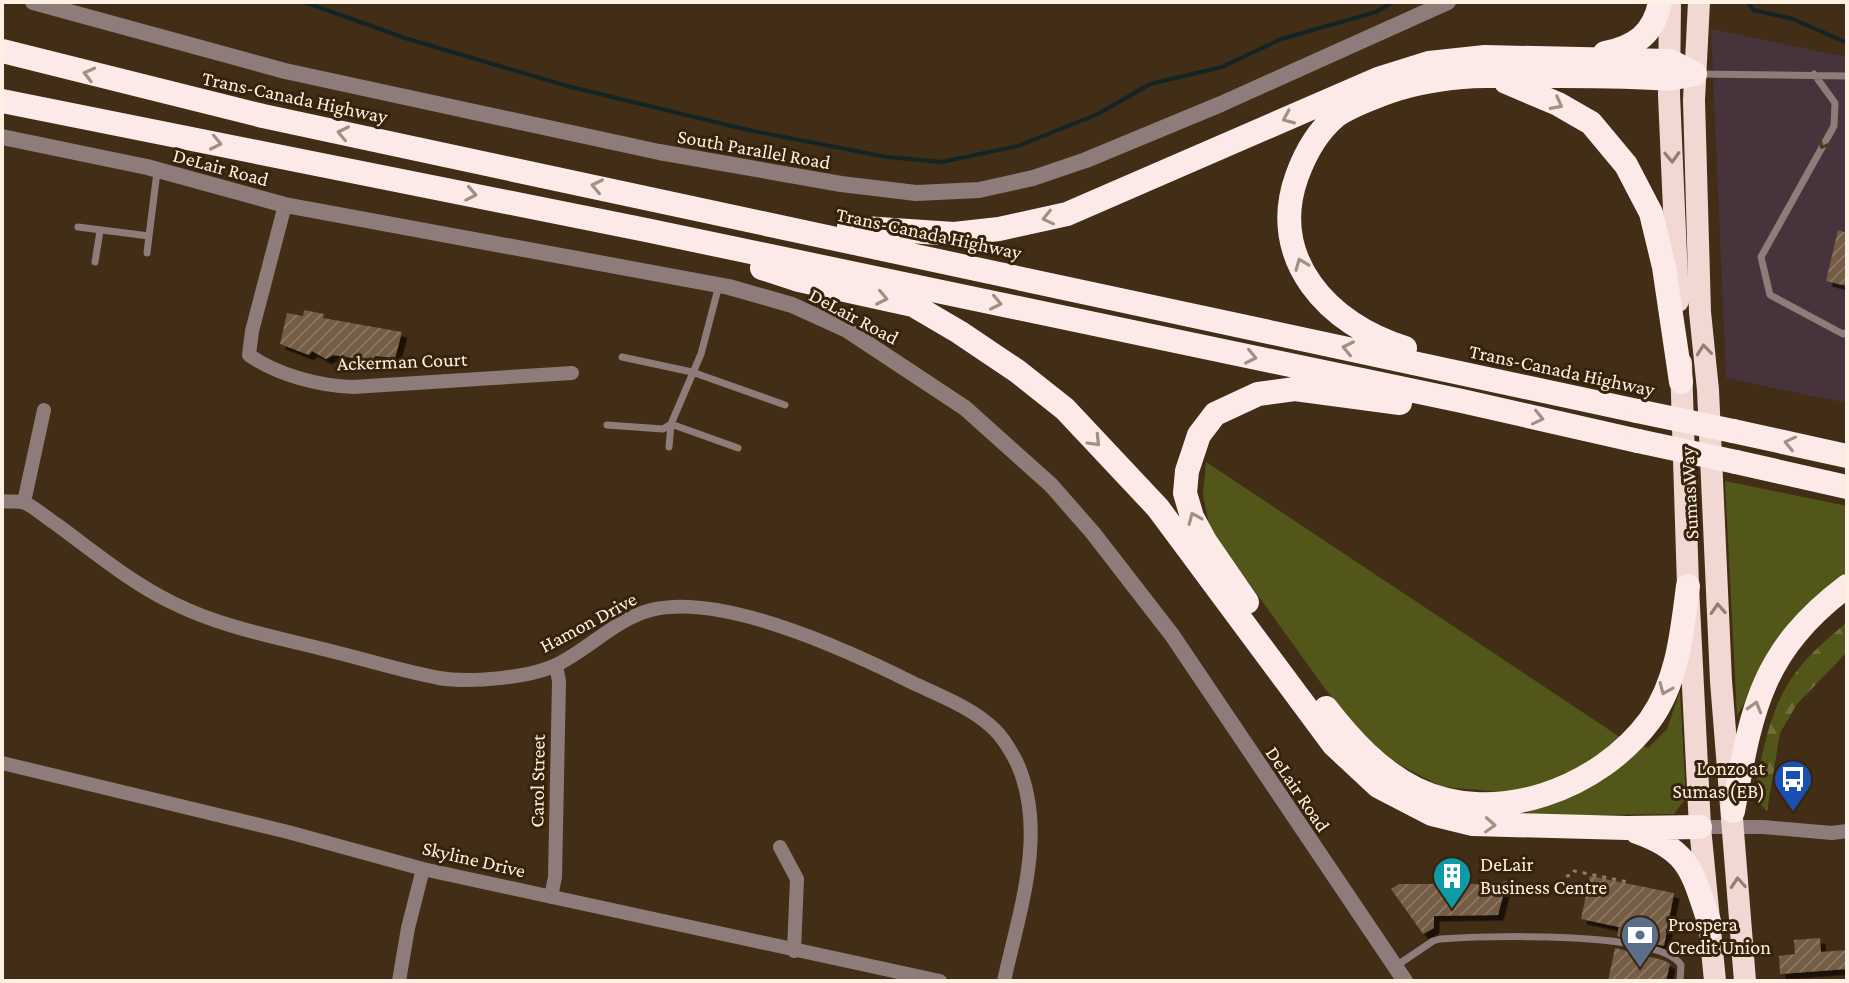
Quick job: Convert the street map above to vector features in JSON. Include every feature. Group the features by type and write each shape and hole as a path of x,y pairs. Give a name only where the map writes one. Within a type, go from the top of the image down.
{"highway":[{"path":"1579,58 1626,49 1651,26 1660,2"},
{"name":"Sumas Way","path":"1670,2 1669,70 1688,586 1700,827 1715,981"},
{"name":"Sumas Way","path":"1699,2 1695,74 1700,312 1709,403 1721,681 1745,981"},
{"name":"Trans-Canada Highway","path":"2,51 263,116 1847,456"},
{"path":"673,202 879,230 954,234 999,229 1067,214 1378,79 1429,63 1485,57 1579,58 1695,74"},
{"path":"1561,394 1393,344 1357,329 1329,306 1303,273 1290,232 1291,194 1305,152 1337,115 1382,94 1431,80 1485,75 1669,70"},
{"path":"1485,75 1524,88 1591,123 1626,165 1651,213 1664,267 1681,382"},
{"path":"2,101 646,230 1462,401 1847,487"},
{"path":"646,230 799,280 913,305 1017,371 1065,409 1158,508 1334,745 1378,786 1432,814 1473,824 1700,827"},
{"path":"1462,401 1401,403 1295,389 1258,394 1215,414 1199,435 1187,471 1185,493 1192,517 1205,541 1328,711 1355,744 1385,770 1418,790 1456,802 1511,804 1554,792 1593,772 1624,750 1651,719 1680,649 1688,586"},
{"path":"1733,819 1752,719 1773,664 1796,631 1820,606 1847,586"},
{"path":"1627,828 1663,842 1679,854 1690,872 1711,927"}],"street":[{"name":"South Parallel Road","path":"33,2 285,71 659,152 841,184 916,193 979,190 1033,178 1086,160 1221,104 1448,2"},
{"name":"DeLair Road","path":"2,137 157,170 285,205 719,285 792,305 847,330 965,408 1051,485 1093,533 1172,635 1405,981"},
{"name":"Ackerman Court","path":"285,205 252,331 249,355 266,367 338,387 572,373"},
{"path":"2,501 24,502 44,410"},
{"name":"Hamon Drive","path":"24,502 170,602 202,616 441,678 492,678 556,666 628,620 651,610 711,609 785,629 850,652 959,705 996,730 1017,762 1028,794 1031,838 1027,875 1004,981"},
{"name":"Carol Street","path":"551,897 555,861 559,681 556,666"},
{"name":"Skyline Drive","path":"2,763 288,832 423,869 940,981"},
{"path":"1700,827 1733,819 1832,833 1847,831"},
{"path":"780,847 797,879 794,951"},
{"path":"399,981 423,869"}],"lane":[{"path":"1695,74 1847,76"},
{"path":"1814,74 1835,103 1834,126 1761,257 1770,295 1843,334 1847,332"},
{"path":"147,253 157,170"},
{"path":"78,227 149,236"},
{"path":"95,262 100,231"},
{"path":"669,447 671,424 701,354 719,285"},
{"path":"622,357 692,372 785,405"},
{"path":"607,425 663,429 671,424"},
{"path":"671,424 738,448"},
{"path":"1396,966 1440,939 1580,937 1667,953 1681,965 1680,981"}],"path":[{"path":"1566,876 1573,875 1574,871 1628,882"}],"shaded area":[{"path":"1711,29 1847,57 1847,403 1726,378"}],"green space":[{"path":"1206,462 1623,739 1648,748 1667,729 1680,691 1686,798 1674,814 1533,816 1492,791 1442,787 1381,755 1326,690 1210,529 1203,495"},
{"path":"1725,481 1847,506 1847,571 1790,622 1737,716"},
{"path":"1847,622 1847,652 1797,704 1780,733 1767,811 1753,796 1773,715 1787,685 1802,664"}],"building":[{"path":"1838,230 1847,233 1847,286 1826,281"},
{"path":"304,310 324,314 323,318 402,332 395,358 375,356 372,361 333,355 326,359 312,351 309,355 280,344 287,313 303,316"},
{"path":"1590,876 1674,893 1664,946 1617,936 1619,927 1581,919"},
{"name":"DeLair Business Centre","path":"1507,881 1498,915 1434,916 1434,928 1423,934 1391,889 1399,884 1494,884"},
{"path":"1820,938 1821,952 1847,950 1847,969 1780,974 1779,956 1795,954 1794,940"},
{"name":"Prospera Credit Union","path":"1615,948 1670,964 1666,981 1608,981"}],"waterway":[{"path":"304,2 405,38 567,86 748,130 887,157 942,162 1018,146 1098,114 1150,84 1222,67 1281,39 1376,12 1393,2"},
{"path":"1748,2 1753,10 1793,19 1847,43"}],"place":[{"name":"Lonzo at Sumas (EB)","path":"1793,813"},
{"name":"DeLair Business Centre","path":"1452,910"},
{"name":"Prospera Credit Union","path":"1640,969"}]}
